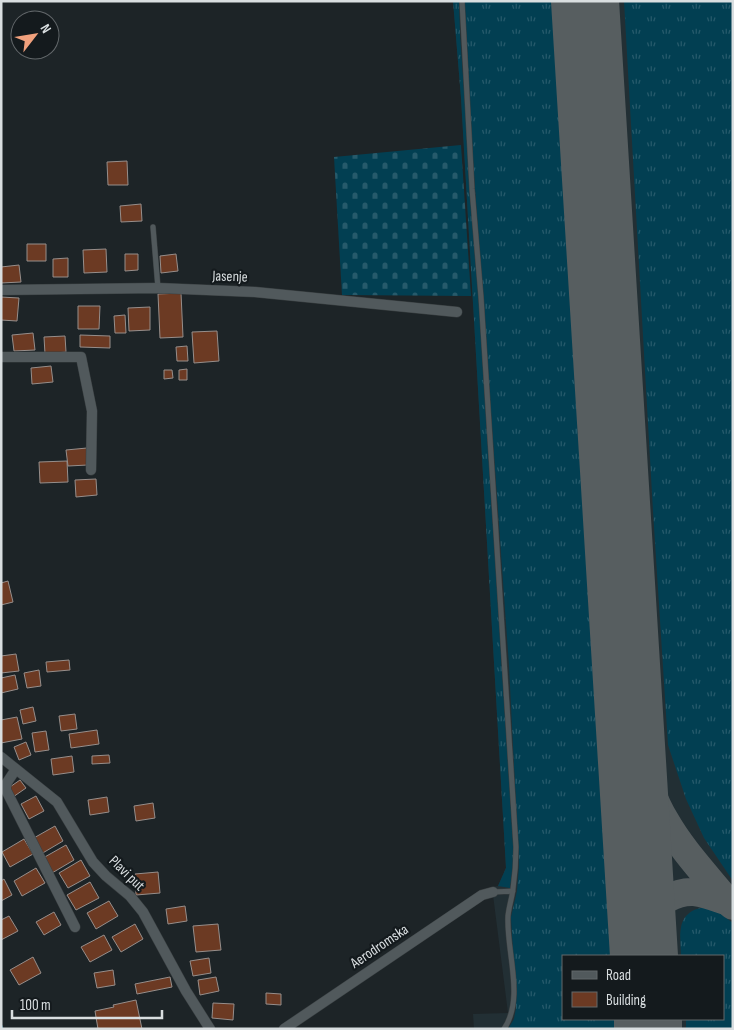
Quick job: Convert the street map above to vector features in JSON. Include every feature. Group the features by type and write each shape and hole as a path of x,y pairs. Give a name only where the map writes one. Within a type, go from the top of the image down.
{"street":[{"name":"Jasenje","path":"1,290 158,288 292,295 457,312"},
{"path":"1,357 81,357 92,411 91,470"},
{"name":"Plavi put","path":"1,757 57,802 93,862 106,876 130,896 143,912 186,991 210,1029"},
{"path":"16,769 6,784 6,790 75,926"},
{"name":"Aerodromska","path":"284,1029 482,895 493,892"}],"lane":[{"path":"462,1 472,188 481,297 516,847 516,866 508,916 514,990 513,1008 504,1029"},
{"path":"152,226 158,288"},
{"path":"493,892 513,891"}],"shaded area":[{"path":"453,1 733,1 733,1029 474,1029 473,1014 508,1013 492,887 498,886 506,868 461,98"}],"green space":[{"path":"453,1 459,1 479,303 514,861 510,888 498,886 506,868 461,98"},
{"path":"464,1 552,1 591,548 616,955 562,955 562,1020 620,1020 621,1029 508,1029 514,1019 516,1008 511,917 517,891 519,866 509,665 466,62"},
{"path":"624,1 733,1 733,881 704,838 686,799 668,745"},
{"path":"461,145 471,296 342,295 334,157"},
{"path":"706,907 717,911 733,923 733,1029 686,1029 686,1020 724,1020 724,955 681,955 682,924 689,913"}],"building":[{"path":"127,161 128,185 108,185 107,162"},
{"path":"141,204 142,221 121,222 120,206"},
{"path":"27,244 46,244 46,261 27,261"},
{"path":"106,249 107,272 84,273 83,250"},
{"path":"125,254 138,254 138,270 125,271"},
{"path":"176,254 178,271 161,273 160,256"},
{"path":"68,258 68,277 53,277 53,259"},
{"path":"19,265 21,282 1,283 1,267"},
{"path":"181,293 183,337 160,338 158,294"},
{"path":"1,297 19,298 17,321 1,320"},
{"path":"78,306 100,306 99,329 78,329"},
{"path":"150,307 150,330 129,331 128,308"},
{"path":"125,315 126,333 115,333 114,316"},
{"path":"217,331 219,361 194,363 192,332"},
{"path":"33,333 35,350 14,351 12,335"},
{"path":"80,335 110,336 110,348 80,347"},
{"path":"65,336 66,352 45,354 44,337"},
{"path":"187,346 188,361 177,361 176,347"},
{"path":"51,366 53,382 32,384 31,368"},
{"path":"187,369 187,380 179,380 179,370"},
{"path":"164,370 172,370 173,378 164,379"},
{"path":"87,448 88,465 68,466 66,450"},
{"path":"67,461 68,482 40,483 39,462"},
{"path":"96,479 97,495 76,497 75,480"},
{"path":"8,581 13,602 1,605 1,583"},
{"path":"16,654 19,671 1,673 1,656"},
{"path":"69,660 70,670 47,672 46,662"},
{"path":"39,670 41,686 27,688 24,673"},
{"path":"15,675 18,689 1,693 1,678"},
{"path":"33,707 36,721 23,724 20,710"},
{"path":"75,714 77,729 61,731 59,716"},
{"path":"17,717 22,739 1,743 1,720"},
{"path":"97,730 99,744 71,748 69,734"},
{"path":"46,731 49,750 35,752 32,733"},
{"path":"26,742 31,755 19,760 14,747"},
{"path":"109,755 110,763 92,764 92,756"},
{"path":"72,756 74,772 53,775 51,759"},
{"path":"20,780 26,788 13,797 7,789"},
{"path":"36,796 44,811 29,819 21,804"},
{"path":"107,797 109,812 90,815 88,800"},
{"path":"153,803 155,818 136,821 134,806"},
{"path":"55,826 63,841 41,854 32,839"},
{"path":"24,839 33,854 10,867 2,852"},
{"path":"66,845 74,860 52,873 43,858"},
{"path":"81,860 90,876 68,888 59,873"},
{"path":"36,868 45,883 22,896 14,881"},
{"path":"158,872 160,893 136,895 135,874"},
{"path":"4,879 12,895 1,901 1,881"},
{"path":"90,882 99,898 76,910 67,895"},
{"path":"109,901 118,916 96,929 87,913"},
{"path":"185,906 187,921 168,924 166,909"},
{"path":"54,912 61,925 44,935 36,922"},
{"path":"9,916 18,931 1,940 1,920"},
{"path":"135,924 143,939 121,952 112,937"},
{"path":"218,924 221,950 196,952 193,926"},
{"path":"104,935 112,950 90,962 81,947"},
{"path":"33,957 41,973 19,985 10,970"},
{"path":"209,958 211,973 193,976 190,961"},
{"path":"113,970 115,985 97,988 94,973"},
{"path":"170,977 172,987 137,994 135,984"},
{"path":"216,977 219,991 200,995 198,980"},
{"path":"266,993 281,994 281,1005 266,1004"},
{"path":"136,1000 142,1029 98,1029 95,1011"},
{"path":"213,1003 234,1004 233,1020 212,1018"}],"taxiway":[{"path":"630,731 659,810 687,852 733,906"},
{"path":"643,937 656,907 680,893 694,892 728,902"}],"runway":[{"path":"585,1 644,955"},
{"path":"648,1020 648,1029"}]}
